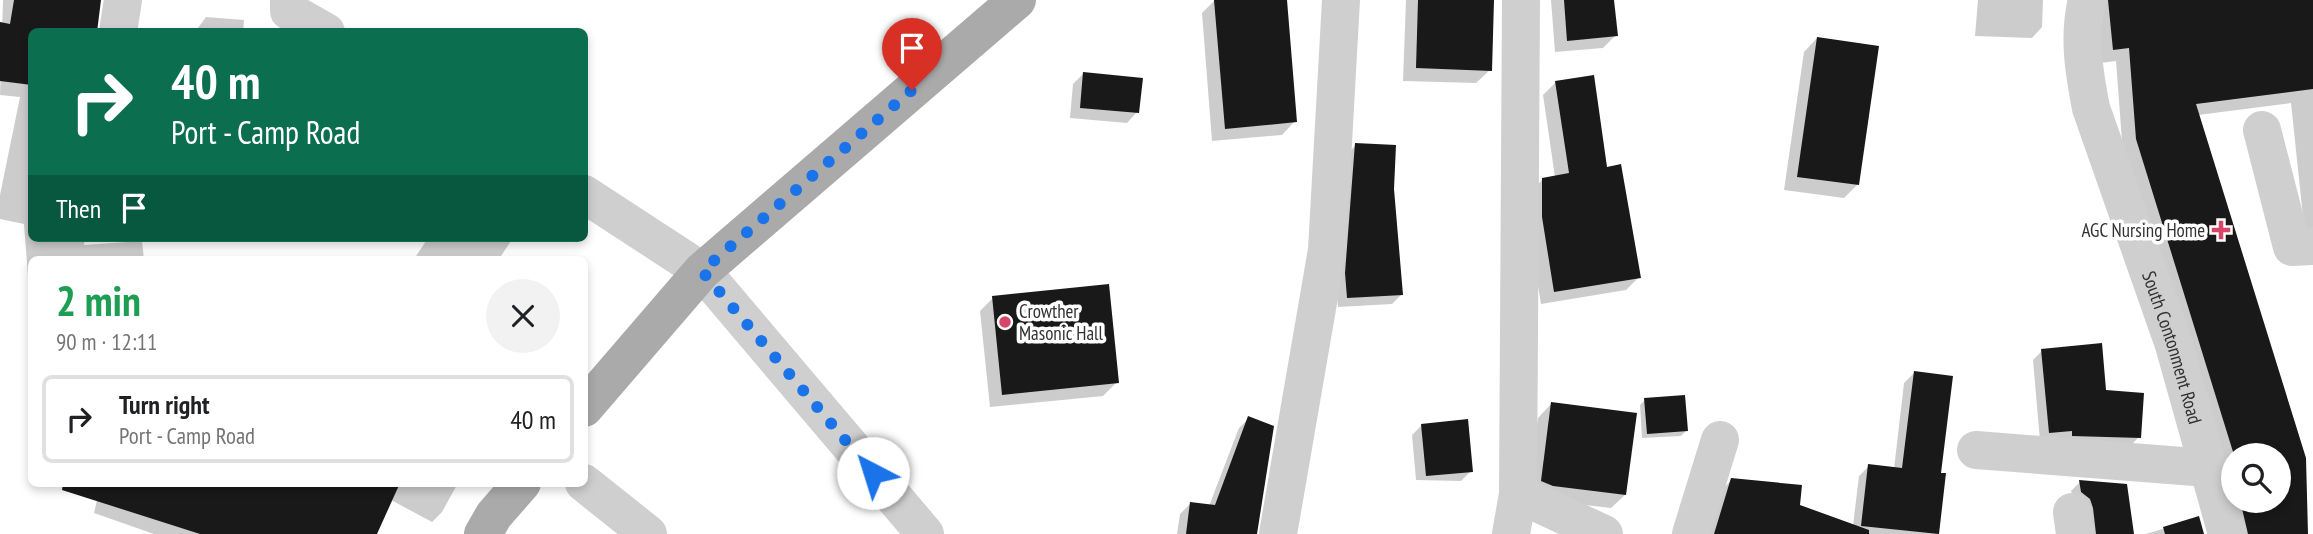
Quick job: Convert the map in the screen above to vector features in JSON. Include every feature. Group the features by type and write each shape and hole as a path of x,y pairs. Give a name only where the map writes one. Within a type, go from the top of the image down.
{"main road":[{"path":"588,403 702,271 1017,0"},
{"path":"489,524 519,487"}],"street":[{"path":"118,28 122,0"},
{"path":"1278,534 1327,250 1341,0"},
{"path":"1511,534 1518,494 1521,0"},
{"name":"South Contonment Road","path":"2087,0 2083,19 2083,68 2091,108 2174,345 2227,534"},
{"path":"281,4 320,28"},
{"path":"2262,130 2292,247 2313,246"},
{"path":"588,197 702,271 925,534"},
{"path":"1691,534 1720,440"},
{"path":"1976,450 2208,468"},
{"path":"588,486 648,534"},
{"path":"1518,494 1604,534"}],"building":[{"path":"14,0 101,0 98,28 28,28 28,84 0,81 0,22 10,24"},
{"path":"1214,0 1287,0 1297,122 1225,129"},
{"path":"1418,0 1494,0 1492,71 1416,68"},
{"path":"1564,0 1614,0 1618,36 1567,41"},
{"path":"2108,0 2313,0 2313,89 2196,104 2306,458 2308,534 2248,534 2243,513 2291,513 2291,443 2230,443 2136,139 2129,48 2113,50"},
{"path":"1817,37 1879,46 1859,185 1797,177"},
{"path":"1083,72 1143,78 1139,113 1080,108"},
{"path":"1594,75 1607,167 1621,164 1641,278 1554,292 1542,217 1542,178 1569,173 1555,81"},
{"path":"1355,143 1396,145 1394,189 1403,295 1347,298 1345,273"},
{"path":"1109,284 1119,383 1002,395 992,296"},
{"path":"2102,343 2106,390 2144,393 2141,438 2072,436 2072,431 2049,433 2041,349"},
{"path":"1914,371 1953,376 1941,473 1946,473 1939,534 1861,526 1868,464 1902,468"},
{"path":"1685,395 1688,431 1647,434 1644,398"},
{"path":"1551,402 1637,413 1626,495 1553,486 1541,481"},
{"path":"1248,416 1274,426 1257,534 1186,534 1190,502 1215,505"},
{"path":"1468,419 1473,472 1426,476 1421,424"},
{"path":"1731,478 1802,485 1800,505 1869,530 1869,534 1714,534"},
{"path":"2079,480 2127,484 2134,534 2096,534 2093,508 2090,499 2081,492"},
{"path":"62,487 398,487 377,534 200,534 62,490"},
{"path":"2199,516 2204,534 2165,534 2163,527"}],"place":[{"name":"AGC Nursing Home","path":"2221,230"},
{"name":"Crowther Masonic Hall","path":"1005,322"}],"route":[{"path":"873,473 702,271 912,90"}]}
